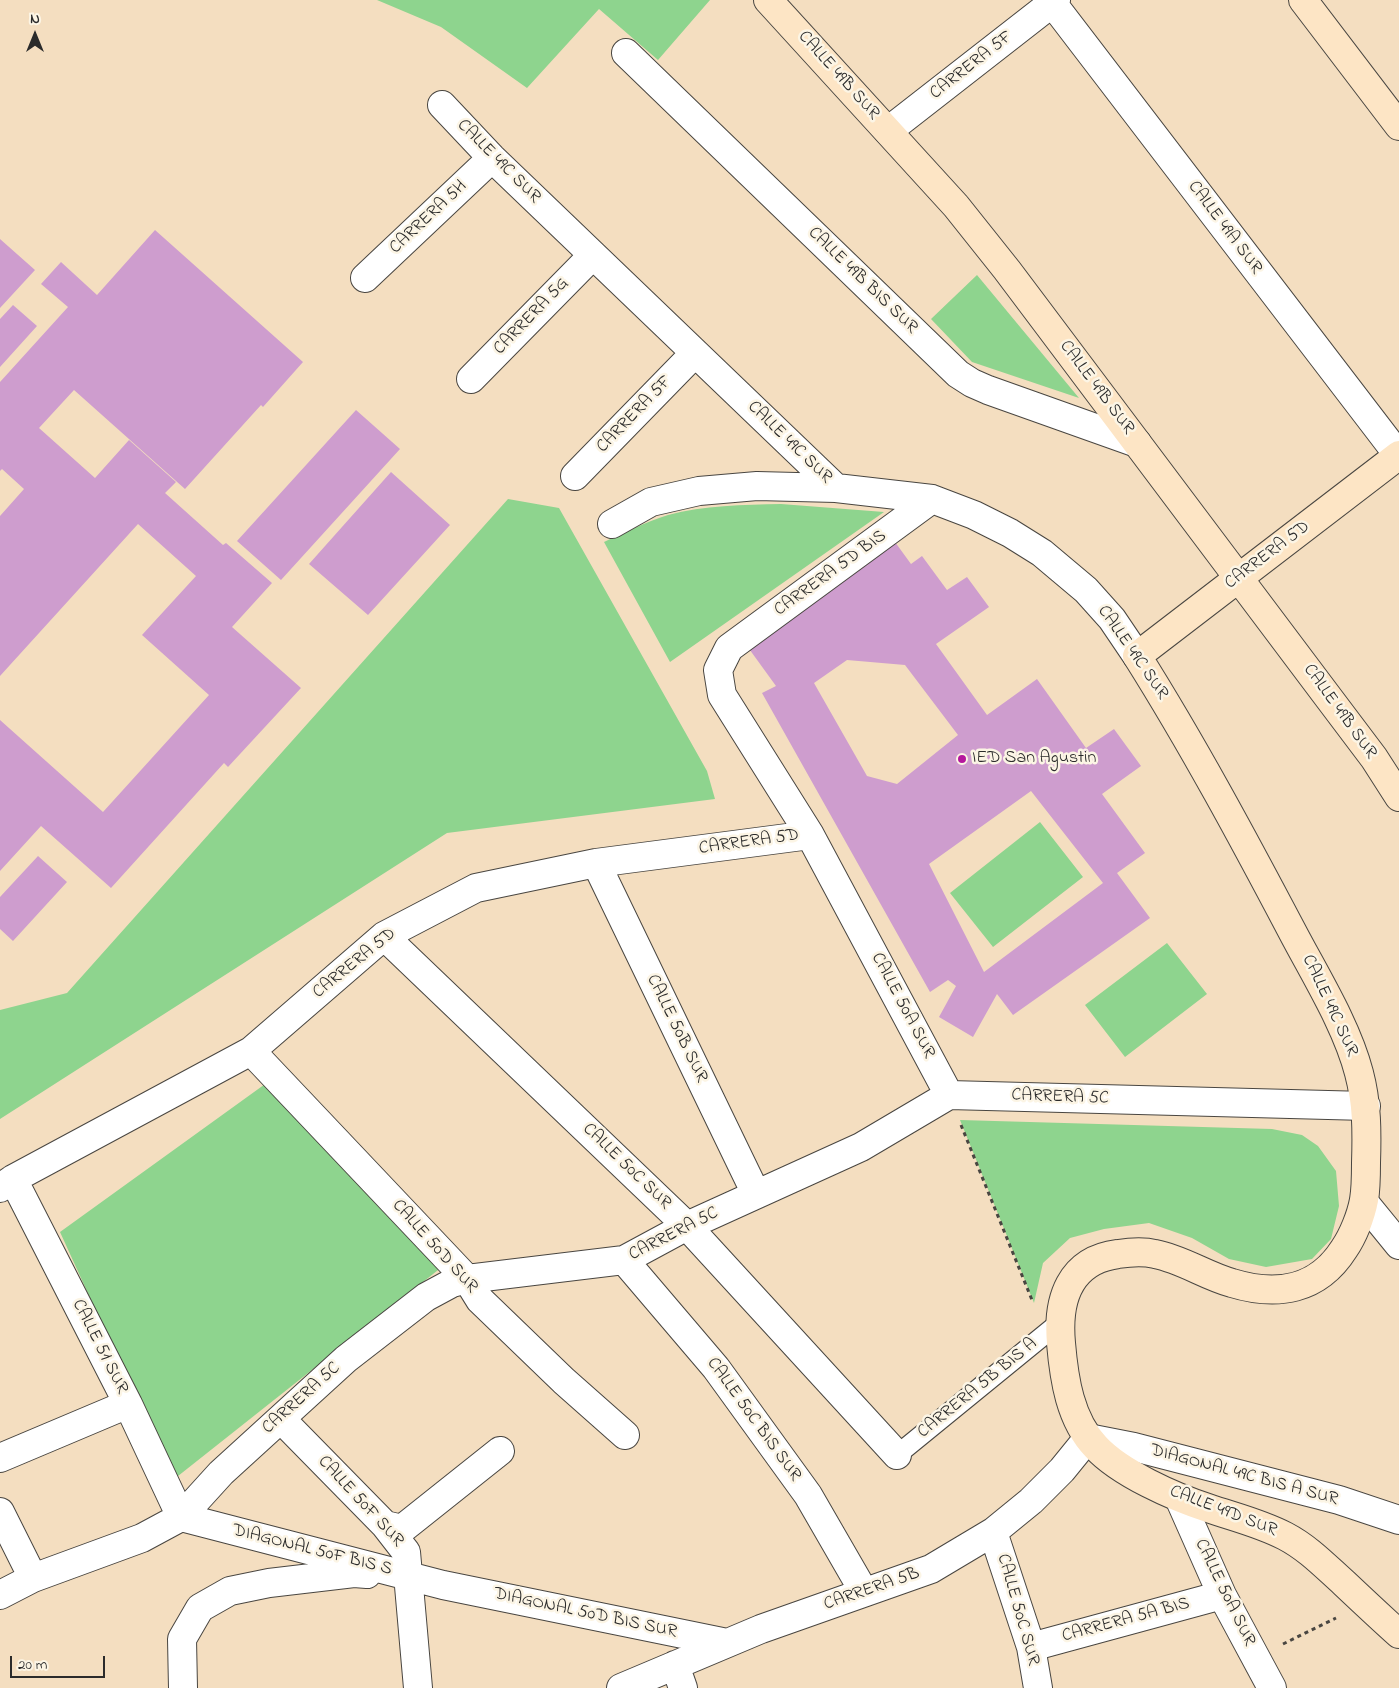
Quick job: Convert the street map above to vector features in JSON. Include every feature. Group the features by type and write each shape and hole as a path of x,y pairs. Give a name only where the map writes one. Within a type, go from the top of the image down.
{"street":[{"name":"CALLE 49B SUR","path":"768,0 956,206 1138,443 1374,758 1399,797"},
{"path":"1303,0 1399,126"},
{"name":"CARRERA 5F","path":"888,131 1053,1"},
{"name":"CALLE 49A SUR","path":"1053,1 1399,456"},
{"name":"CALLE 49B BIS SUR","path":"626,53 958,374 988,390 1138,443"},
{"name":"CALLE 49C SUR","path":"442,105 492,158 836,488 932,499 974,515 1010,533 1042,553 1086,590 1112,619 1138,656 1180,723 1263,876 1348,1041 1359,1071 1366,1106 1364,1202"},
{"name":"CARRERA 5H","path":"365,278 492,158"},
{"name":"CARRERA 5G","path":"471,379 593,255"},
{"name":"CARRERA 5F","path":"576,476 695,353"},
{"name":"CARRERA 5D","path":"1138,656 1399,456"},
{"path":"612,524 651,502 699,491 757,486 836,488"},
{"name":"CARRERA 5D BIS","path":"730,648 932,499"},
{"name":"CALLE 50A SUR","path":"730,648 718,670 722,694 810,835 949,1095"},
{"name":"CARRERA 5D","path":"7,1183 251,1051 384,936 476,888 596,863 810,835"},
{"name":"CALLE 50B SUR","path":"596,863 756,1194"},
{"name":"CALLE 50C SUR","path":"384,936 688,1226 897,1455"},
{"name":"CALLE 50D SUR","path":"251,1051 467,1279 480,1300 564,1381 625,1435"},
{"name":"CARRERA 5C","path":"0,1595 33,1578 142,1538 181,1517 221,1472 346,1359 426,1297 452,1283 467,1279 624,1260 688,1226 861,1147 949,1095 1366,1106"},
{"name":"CALLE 51 SUR","path":"7,1183 128,1404 181,1517"},
{"path":"1364,1202 1399,1246"},
{"name":"CARRERA 5B BIS A","path":"1065,1381 1053,1328 1071,1280 1084,1266 1102,1256 1142,1251 1159,1254 1232,1283 1257,1289 1281,1289 1302,1286 1323,1275 1345,1249 1364,1202"},
{"name":"CALLE 50C BIS SUR","path":"624,1260 716,1368 808,1495 864,1592"},
{"name":"CALLE 49D SUR","path":"1065,1381 1071,1401 1088,1438 1100,1451 1119,1465 1179,1498 1250,1521 1286,1536 1310,1552 1399,1634"},
{"path":"0,1458 128,1404"},
{"name":"CALLE 50F SUR","path":"280,1418 385,1525 406,1552 418,1688"},
{"name":"CARRERA 5B","path":"621,1688 679,1677 727,1643 760,1629 931,1569 993,1532 1031,1501 1056,1477 1088,1438"},
{"name":"DIAGONAL 49C BIS A SUR","path":"1088,1438 1134,1447 1339,1500 1399,1520"},
{"path":"385,1525 402,1529 500,1451"},
{"name":"CALLE 50A SUR","path":"1179,1498 1222,1595 1272,1688"},
{"path":"0,1512 33,1578"},
{"name":"DIAGONAL 50F BIS S","path":"181,1517 443,1585"},
{"name":"CALLE 50C SUR","path":"993,1532 1031,1648 1038,1688"},
{"path":"183,1688 182,1639 200,1608 230,1591 270,1582 354,1573 408,1576"},
{"name":"DIAGONAL 50D BIS SUR","path":"443,1585 727,1643"},
{"name":"CARRERA 5A BIS","path":"1031,1648 1222,1595"}],"lane":[{"name":"CARRERA 5B BIS A","path":"897,1455 1053,1328"}],"path":[{"path":"949,1095 1053,1328"},
{"path":"1256,1658 1365,1603"}],"green space":[{"path":"377,0 710,0 658,60 599,9 527,88 441,27"},
{"path":"977,275 1079,398 972,362 931,319"},
{"path":"508,499 559,508 707,771 715,799 447,833 0,1119 0,1010 67,993"},
{"path":"781,504 884,512 670,662 604,542 668,515 724,506"},
{"path":"1040,822 1083,877 993,947 950,893"},
{"path":"1167,943 1207,994 1125,1057 1085,1005"},
{"path":"279,1074 452,1259 173,1480 60,1232"},
{"path":"960,1120 1272,1129 1302,1135 1318,1146 1336,1171 1339,1206 1331,1239 1312,1259 1266,1267 1229,1259 1192,1238 1149,1223 1104,1229 1070,1238 1043,1263 1034,1303"}],"building":[{"path":"155,230 303,362 185,489 74,390 39,428 95,478 129,440 176,482 165,493 223,545 226,543 272,583 232,627 301,688 228,767 224,763 111,888 41,826 0,871 0,720 103,812 209,695 142,635 196,576 138,524 0,676 0,516 24,489 2,469 0,471 0,382 68,307 41,284 61,262 97,295"},
{"path":"0,239 35,270 0,308"},
{"path":"13,305 37,326 0,367 0,319"},
{"path":"356,410 400,449 281,580 237,541"},
{"path":"391,472 450,525 368,615 309,564"},
{"path":"895,542 911,564 922,556 947,590 967,577 989,607 936,644 987,715 1037,679 1086,748 1114,729 1141,766 1102,794 1145,853 1117,873 1150,918 1013,1015 997,994 973,1037 939,1017 956,986 948,980 930,992 762,693 776,686 747,646","holes":["847,660 905,665 958,735 897,784 867,776 814,683","1031,791 1103,883 984,972 929,864"]},
{"path":"38,856 67,882 13,941 0,929 0,897"}],"place":[{"name":"IED San Agustin","path":"962,759"}]}
